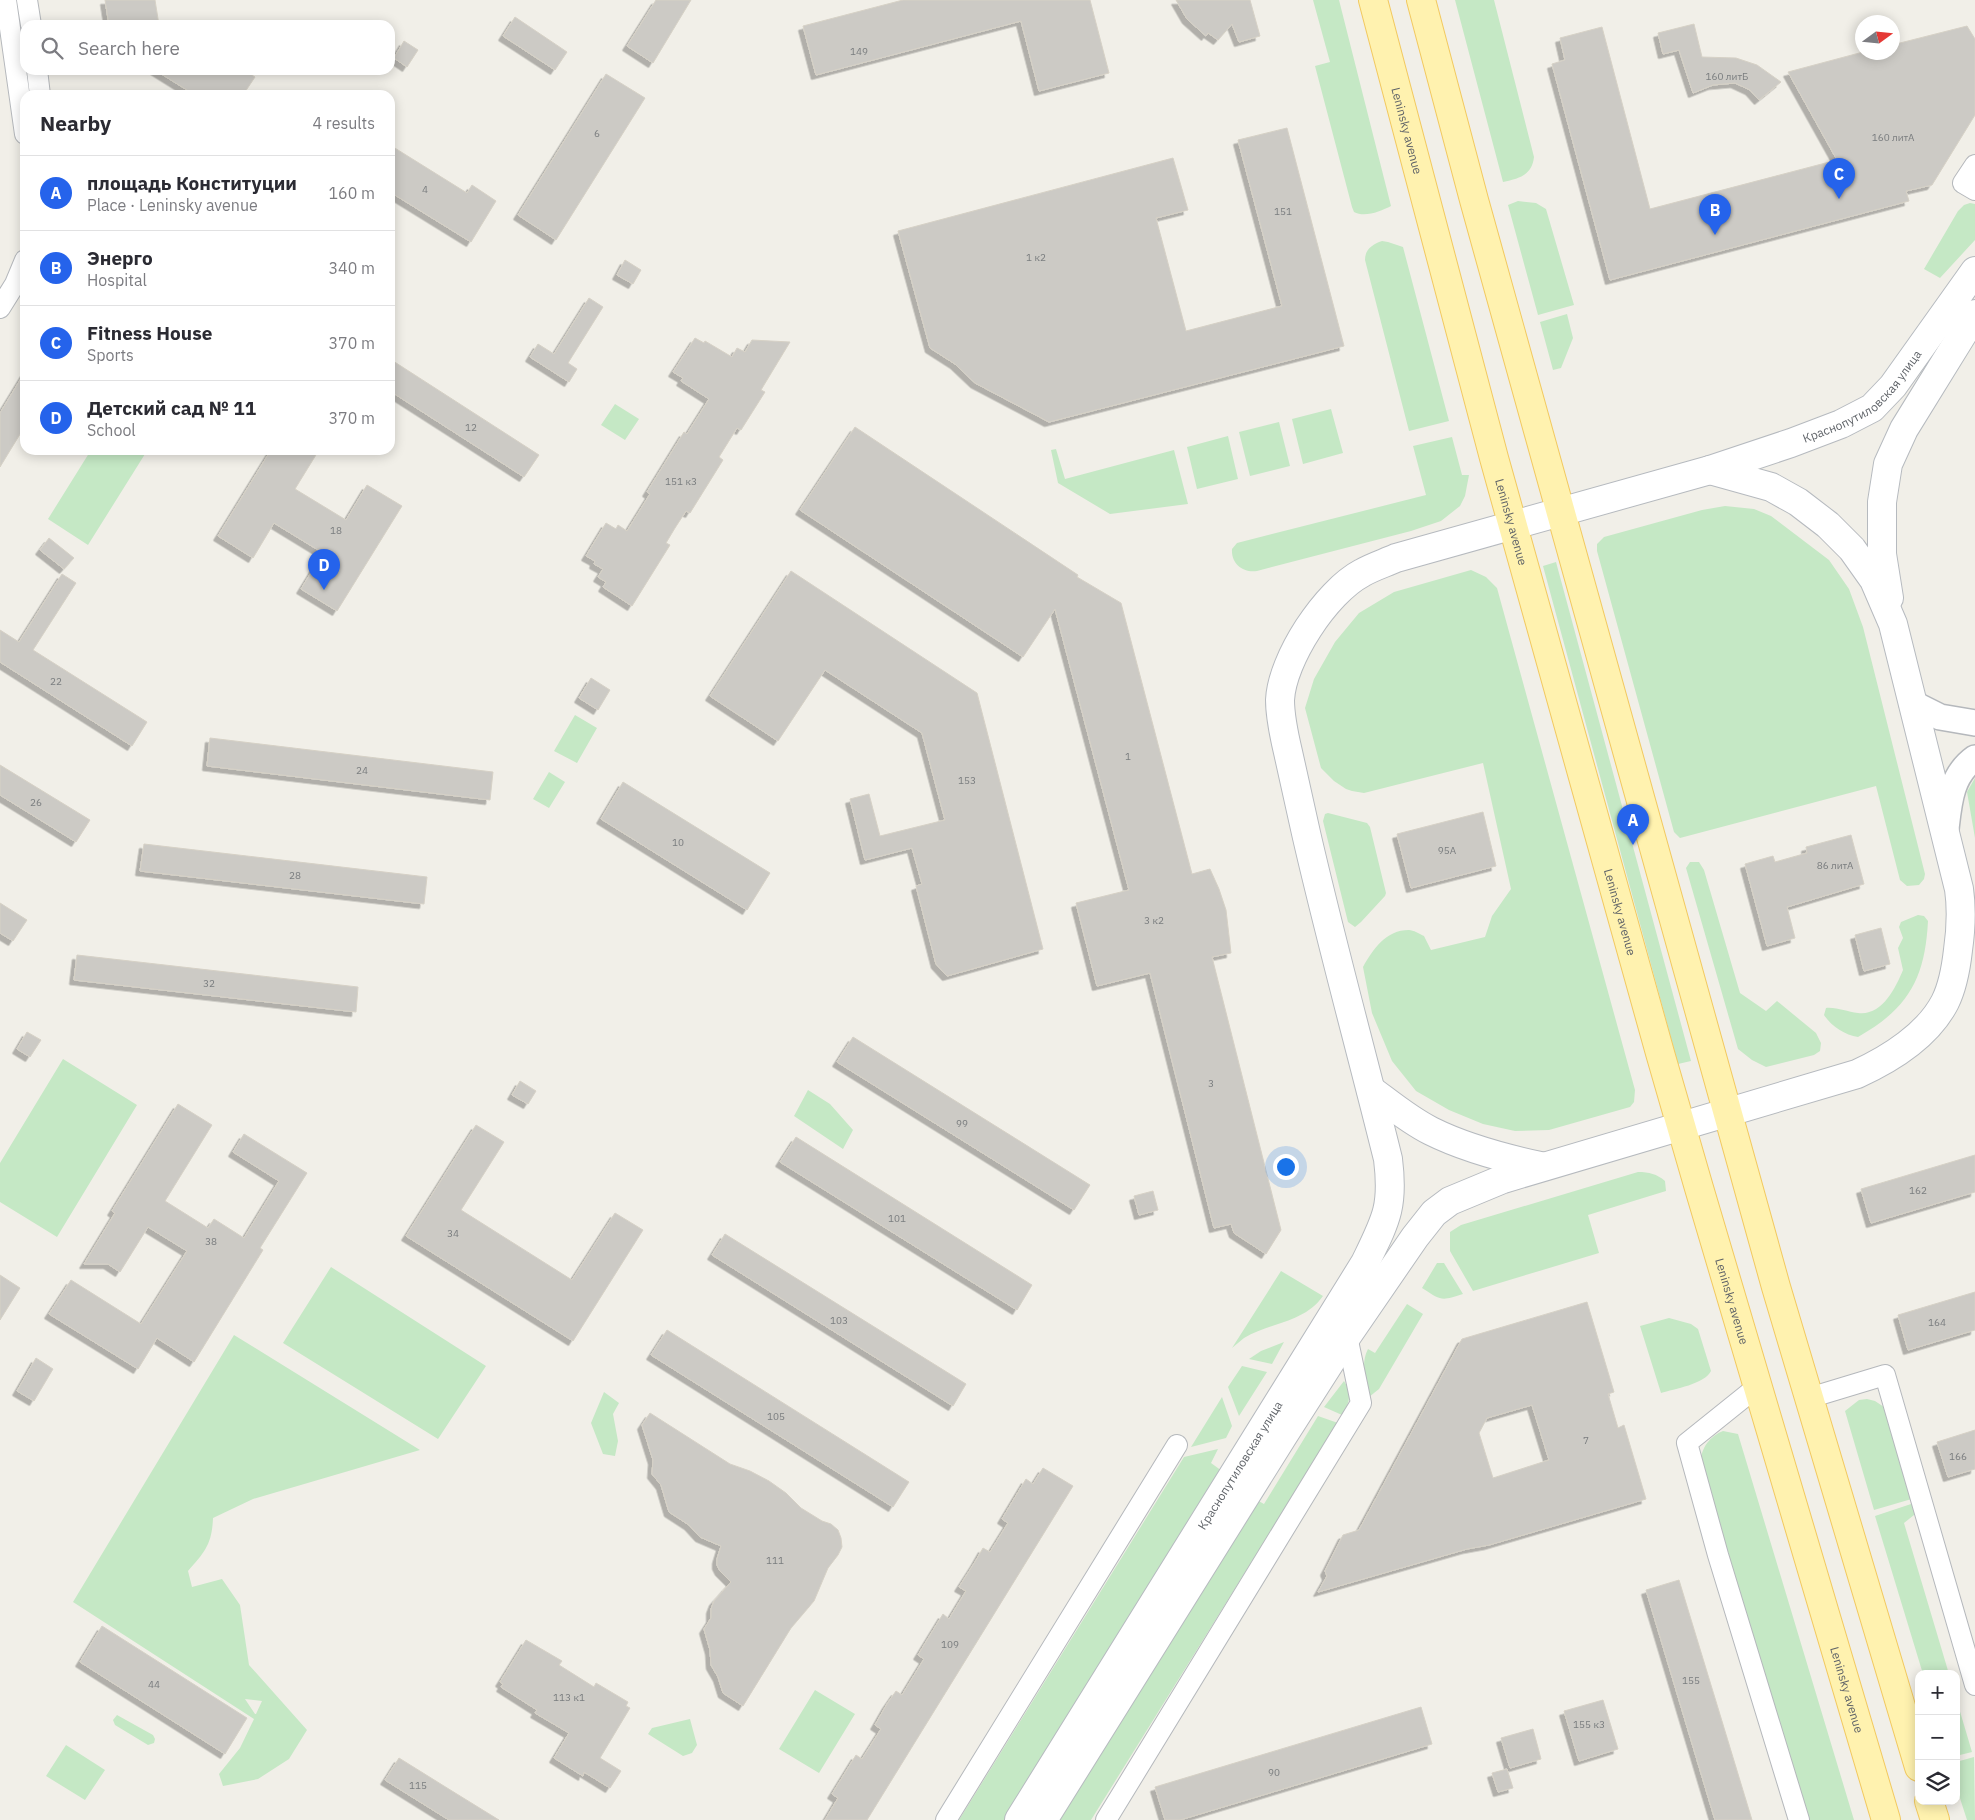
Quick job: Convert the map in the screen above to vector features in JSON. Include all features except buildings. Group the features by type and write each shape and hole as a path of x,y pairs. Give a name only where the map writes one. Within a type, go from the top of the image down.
{"main road":[{"name":"Leninsky avenue","path":"1372,0 1513,526 1681,1126 1886,1820"},
{"path":"1421,0 1474,200 1776,1288 1917,1760"},
{"name":"Краснопутиловская улица","path":"1019,1820 1365,1263 1386,1221 1391,1183 1388,1159 1333,944 1282,726 1280,698 1296,650 1311,623 1338,592 1361,573 1396,558 1710,470 1792,443 1841,424 1872,408 1893,386 1975,271"},
{"path":"1893,624 1882,554 1882,502 1888,464 1904,429 1975,314"},
{"path":"1710,470 1771,487 1798,502 1828,525 1852,549 1874,580 1893,624"},
{"name":"Краснопутиловская улица","path":"1042,1820 1347,1336 1415,1237 1434,1213 1450,1201 1470,1191 1541,1166 1858,1074 1877,1065 1905,1047 1924,1029 1944,1003 1955,974 1962,908 1960,889 1893,624"},
{"path":"1371,1090 1409,1118 1431,1131 1503,1158 1541,1166"},
{"path":"1930,1805 1935,1820"}],"street":[{"path":"6,0 20,99"},
{"path":"27,0 30,20"},
{"path":"38,75 39,90"},
{"path":"1975,165 1963,183 1975,190"},
{"path":"0,308 20,272"},
{"path":"1912,703 1940,717 1975,723"},
{"path":"1945,834 1950,796 1958,774 1975,758"},
{"path":"1106,1820 1361,1403 1347,1336"},
{"path":"1809,1398 1885,1375 1975,1685"},
{"path":"1758,1386 1687,1443 1718,1555 1799,1820"},
{"path":"946,1820 1177,1445"}],"green space":[{"path":"1313,0 1339,0 1391,206 1383,210 1358,214 1354,212 1352,207 1315,66 1330,62"},
{"path":"1455,0 1494,0 1534,157 1528,172 1515,179 1503,182"},
{"path":"1518,201 1536,203 1546,209 1574,305 1538,315 1508,205"},
{"path":"1975,204 1975,240 1940,278 1924,269 1958,211 1964,205"},
{"path":"1382,241 1403,247 1449,421 1409,431 1365,260 1366,253 1370,247"},
{"path":"1567,314 1573,338 1561,368 1553,370 1540,322"},
{"path":"615,404 639,419 625,440 601,425"},
{"path":"1331,409 1343,453 1303,464 1292,419"},
{"path":"1279,422 1290,466 1250,476 1239,432"},
{"path":"1228,436 1238,479 1197,489 1187,447"},
{"path":"1452,437 1462,475 1469,475 1465,496 1460,506 1441,521 1411,531 1257,571 1247,571 1236,563 1232,549 1237,543 1426,495 1413,446"},
{"path":"1056,449 1065,479 1174,450 1188,504 1110,514 1058,483 1051,450"},
{"path":"88,455 144,455 88,545 48,519"},
{"path":"1725,506 1754,509 1771,516 1829,560 1849,589 1863,627 1925,874 1924,879 1919,885 1907,886 1900,880 1876,786 1680,838 1674,832 1597,551 1597,544 1604,537 1702,510"},
{"path":"1556,562 1691,1061 1678,1064 1543,566"},
{"path":"1471,570 1486,577 1497,588 1635,1090 1634,1102 1630,1107 1549,1130 1515,1131 1483,1124 1449,1110 1416,1091 1392,1061 1372,1013 1363,967 1381,942 1394,933 1401,931 1411,930 1424,936 1431,950 1485,937 1492,916 1511,889 1483,763 1364,793 1352,791 1334,781 1321,768 1305,708 1314,679 1335,642 1359,613 1394,592"},
{"path":"575,715 597,728 577,763 554,751"},
{"path":"549,772 565,782 549,808 533,799"},
{"path":"1975,778 1975,838 1967,792"},
{"path":"1328,813 1367,823 1370,827 1386,893 1355,927 1348,922 1323,821 1325,814"},
{"path":"1690,862 1699,862 1704,870 1740,993 1766,1011 1777,1001 1816,1033 1821,1043 1820,1051 1814,1055 1766,1067 1752,1060 1738,1049 1686,868"},
{"path":"1918,915 1924,916 1928,921 1923,959 1911,990 1902,1003 1876,1026 1858,1037 1843,1032 1834,1026 1824,1015 1826,1008 1866,1013 1881,1006 1892,993 1903,970 1898,948 1903,938 1899,927 1901,922"},
{"path":"63,1059 137,1105 57,1237 0,1202 0,1163"},
{"path":"808,1090 830,1104 853,1130 843,1149 794,1116"},
{"path":"1638,1172 1653,1174 1665,1181 1666,1191 1588,1215 1599,1253 1473,1291 1450,1251 1450,1232 1461,1225"},
{"path":"1437,1263 1444,1263 1463,1294 1446,1299 1438,1297 1422,1288"},
{"path":"331,1267 486,1366 438,1439 283,1343"},
{"path":"1281,1271 1323,1296 1306,1312 1254,1333 1244,1338 1232,1348"},
{"path":"1407,1304 1423,1314 1379,1389 1369,1397 1364,1373 1364,1361 1368,1349 1375,1353"},
{"path":"1669,1318 1691,1324 1698,1329 1711,1371 1708,1376 1696,1383 1661,1393 1640,1326"},
{"path":"234,1335 420,1450 253,1499 213,1518 209,1541 199,1558 188,1571 192,1587 222,1579 240,1605 249,1665 307,1730 289,1759 258,1779 223,1786 219,1774 240,1748 254,1719 73,1602","holes":["245,1699 262,1701 255,1714"]},
{"path":"1284,1342 1272,1364 1249,1359 1261,1351"},
{"path":"1242,1366 1267,1372 1239,1416 1228,1387"},
{"path":"1344,1381 1349,1398 1342,1415 1324,1407"},
{"path":"604,1392 619,1403 613,1414 618,1441 615,1456 603,1454 591,1423"},
{"path":"1222,1397 1232,1426 1226,1438 1191,1447"},
{"path":"1859,1400 1875,1401 1884,1407 1915,1498 1874,1510 1845,1411"},
{"path":"1318,1416 1338,1423 1091,1820 1056,1820 1255,1499 1264,1504"},
{"path":"1723,1431 1738,1434 1854,1820 1807,1820 1701,1463 1704,1448 1714,1436"},
{"path":"1218,1449 1211,1463 1222,1471 1006,1820 959,1820 1184,1457"},
{"path":"1917,1502 1914,1515 1904,1523 1948,1670 1922,1670 1875,1516"},
{"path":"815,1690 855,1714 819,1773 779,1749"},
{"path":"1960,1712 1972,1752 1960,1755"},
{"path":"117,1715 153,1735 154,1743 148,1745 115,1725 113,1720"},
{"path":"690,1719 697,1745 692,1753 683,1756 648,1734 652,1728"},
{"path":"66,1745 105,1770 85,1800 46,1776"},
{"path":"1974,1757 1975,1820 1967,1820 1960,1798 1960,1761"}],"place":[{"name":"Fitness House","path":"1839,199"},
{"name":"Энерго","path":"1715,235"},
{"name":"Детский сад № 11","path":"324,590"},
{"name":"площадь Конституции","path":"1633,845"}]}
